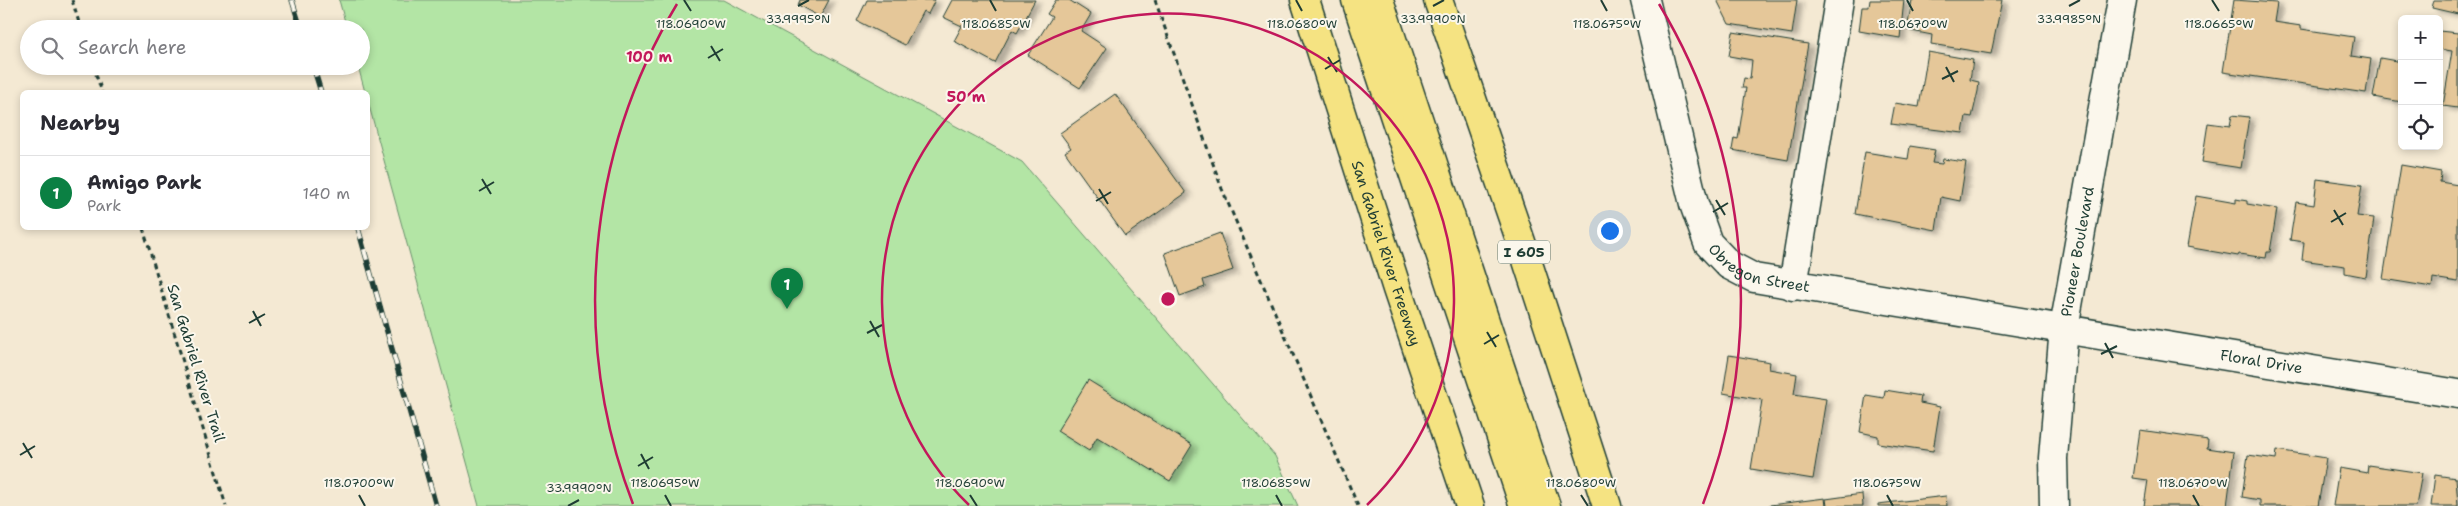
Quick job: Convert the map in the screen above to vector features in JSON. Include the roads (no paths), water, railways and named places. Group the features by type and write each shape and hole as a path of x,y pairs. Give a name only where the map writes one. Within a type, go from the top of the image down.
{"highway":[{"name":"San Gabriel River Freeway","path":"1305,0 1397,289 1470,506"},
{"path":"1356,0 1524,506"},
{"path":"1379,0 1546,506"},
{"name":"I 605","path":"1438,0 1521,242 1607,506"}],"street":[{"name":"Obregon Street","path":"1646,0 1694,204 1708,244 1729,265 1754,278 1793,286 2064,328"},
{"path":"1793,286 1839,0"},
{"name":"Pioneer Boulevard","path":"2054,506 2053,458 2064,328 2122,0"},
{"name":"Floral Drive","path":"2064,328 2458,394"}],"railway":[{"path":"292,0 298,20"},
{"path":"316,75 320,90"},
{"path":"359,230 436,506"}],"place":[{"name":"Amigo Park","path":"787,309"}]}
